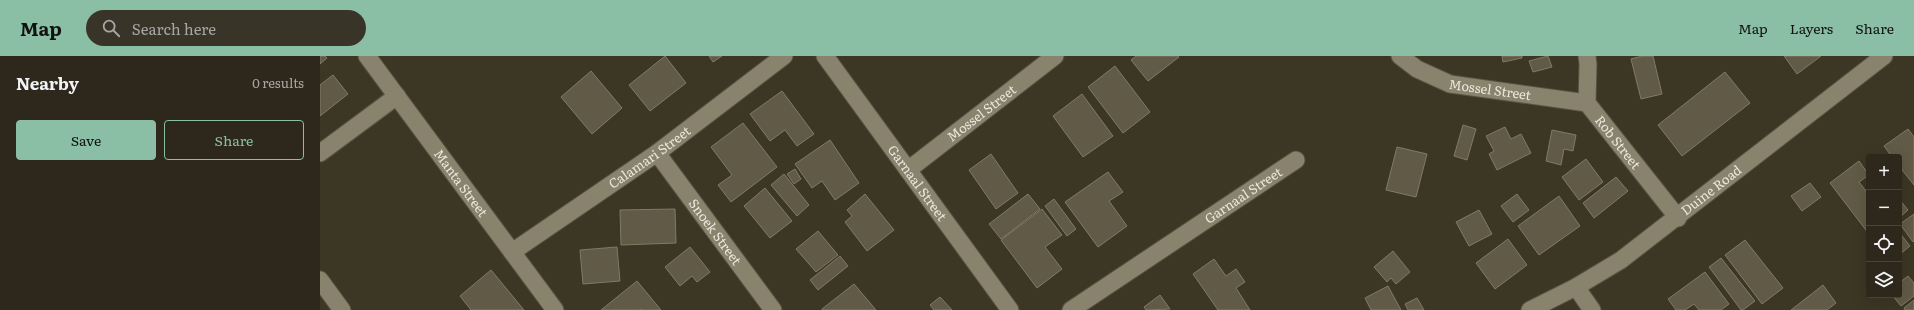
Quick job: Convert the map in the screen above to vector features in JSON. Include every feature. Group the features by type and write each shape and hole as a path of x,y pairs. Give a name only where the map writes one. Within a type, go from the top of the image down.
{"street":[{"name":"Manta Street","path":"367,56 555,310"},
{"name":"Calamari Street","path":"512,252 657,153 784,56"},
{"name":"Garnaal Street","path":"824,56 1010,310"},
{"name":"Mossel Street","path":"908,170 1055,56"},
{"name":"Mossel Street","path":"1400,56 1417,70 1450,84 1587,103"},
{"name":"Rob Street","path":"1587,56 1587,103 1678,218"},
{"name":"Duine Road","path":"1530,310 1576,287 1621,260 1678,218 1884,56"},
{"path":"320,153 396,96"},
{"name":"Snoek Street","path":"657,153 773,310"},
{"name":"Garnaal Street","path":"1071,310 1296,160"},
{"path":"320,280 342,310"},
{"path":"1576,287 1592,310"}],"building":[{"path":"320,56 325,56 327,58 320,64"},
{"path":"665,56 686,83 650,111 629,85"},
{"path":"709,56 722,56 713,62"},
{"path":"1136,56 1179,57 1148,81 1131,60"},
{"path":"1502,56 1522,56 1522,58 1503,62"},
{"path":"1548,56 1552,67 1533,72 1529,61"},
{"path":"1642,56 1653,56 1662,94 1641,99 1631,59"},
{"path":"1784,56 1821,56 1797,74"},
{"path":"1115,66 1150,112 1123,133 1088,87"},
{"path":"591,71 622,108 592,134 561,97"},
{"path":"1725,72 1750,103 1682,156 1658,125"},
{"path":"333,75 348,94 320,116 320,85"},
{"path":"782,91 814,134 797,146 785,130 770,141 750,114"},
{"path":"1082,94 1113,136 1083,157 1053,116"},
{"path":"743,123 777,167 731,202 718,185 732,175 711,147"},
{"path":"1463,125 1476,129 1467,160 1454,156"},
{"path":"1505,127 1511,139 1521,134 1531,153 1497,170 1489,154 1494,151 1486,136"},
{"path":"1908,129 1914,137 1914,185 1902,170 1902,154 1890,154 1884,146"},
{"path":"1552,130 1576,135 1573,151 1564,149 1561,165 1546,161"},
{"path":"830,140 859,183 835,200 822,181 812,188 795,164"},
{"path":"1397,147 1427,154 1416,197 1386,190"},
{"path":"991,154 1018,193 996,209 969,170"},
{"path":"1586,159 1603,182 1579,200 1562,177"},
{"path":"1859,161 1866,171 1866,177 1859,182 1866,191 1866,230 1830,183"},
{"path":"795,169 801,179 794,184 787,174"},
{"path":"1108,172 1123,192 1109,201 1127,226 1098,247 1065,202"},
{"path":"784,174 809,205 797,216 771,185"},
{"path":"1616,177 1628,191 1594,218 1583,203"},
{"path":"1810,183 1821,197 1802,211 1791,196"},
{"path":"765,188 792,221 770,238 744,206"},
{"path":"865,194 894,230 867,251 845,222 852,216 847,210"},
{"path":"1028,194 1040,209 1001,239 989,224"},
{"path":"1517,194 1529,210 1513,222 1501,206"},
{"path":"1559,196 1580,226 1539,255 1518,226"},
{"path":"1054,199 1076,229 1067,236 1045,206"},
{"path":"1902,203 1908,210 1902,215"},
{"path":"675,209 676,243 621,245 620,210"},
{"path":"1042,209 1062,235 1045,247 1062,269 1037,288 1001,240"},
{"path":"1479,210 1492,234 1469,246 1456,222"},
{"path":"1914,214 1913,242 1902,227 1902,223"},
{"path":"818,231 838,255 816,272 796,249"},
{"path":"1902,236 1910,246 1902,253"},
{"path":"1508,239 1527,265 1495,289 1476,263"},
{"path":"1745,240 1783,288 1762,304 1725,255"},
{"path":"617,247 620,281 583,284 580,250"},
{"path":"690,247 710,272 697,282 692,276 680,286 665,267"},
{"path":"1393,251 1410,272 1396,284 1391,278 1387,282 1374,267"},
{"path":"840,256 848,266 818,290 810,280"},
{"path":"1721,258 1755,301 1743,310 1741,310 1709,267"},
{"path":"1214,259 1226,276 1236,269 1245,282 1236,288 1250,310 1218,310 1193,274"},
{"path":"491,270 524,310 471,310 460,296"},
{"path":"1705,272 1729,304 1721,310 1699,310 1694,304 1685,310 1676,310 1668,299"},
{"path":"1908,276 1914,283 1914,296 1901,306 1894,298 1902,298 1902,281"},
{"path":"637,281 661,310 601,310"},
{"path":"854,284 876,310 822,310 822,309"},
{"path":"1823,285 1836,303 1827,310 1791,310"},
{"path":"1388,286 1401,310 1371,310 1365,298"},
{"path":"1160,295 1170,309 1146,310 1144,307"},
{"path":"940,297 952,310 934,310 930,305"},
{"path":"1417,298 1424,310 1408,310 1405,304"},
{"path":"1914,300 1914,310 1905,310 1904,308"}]}
